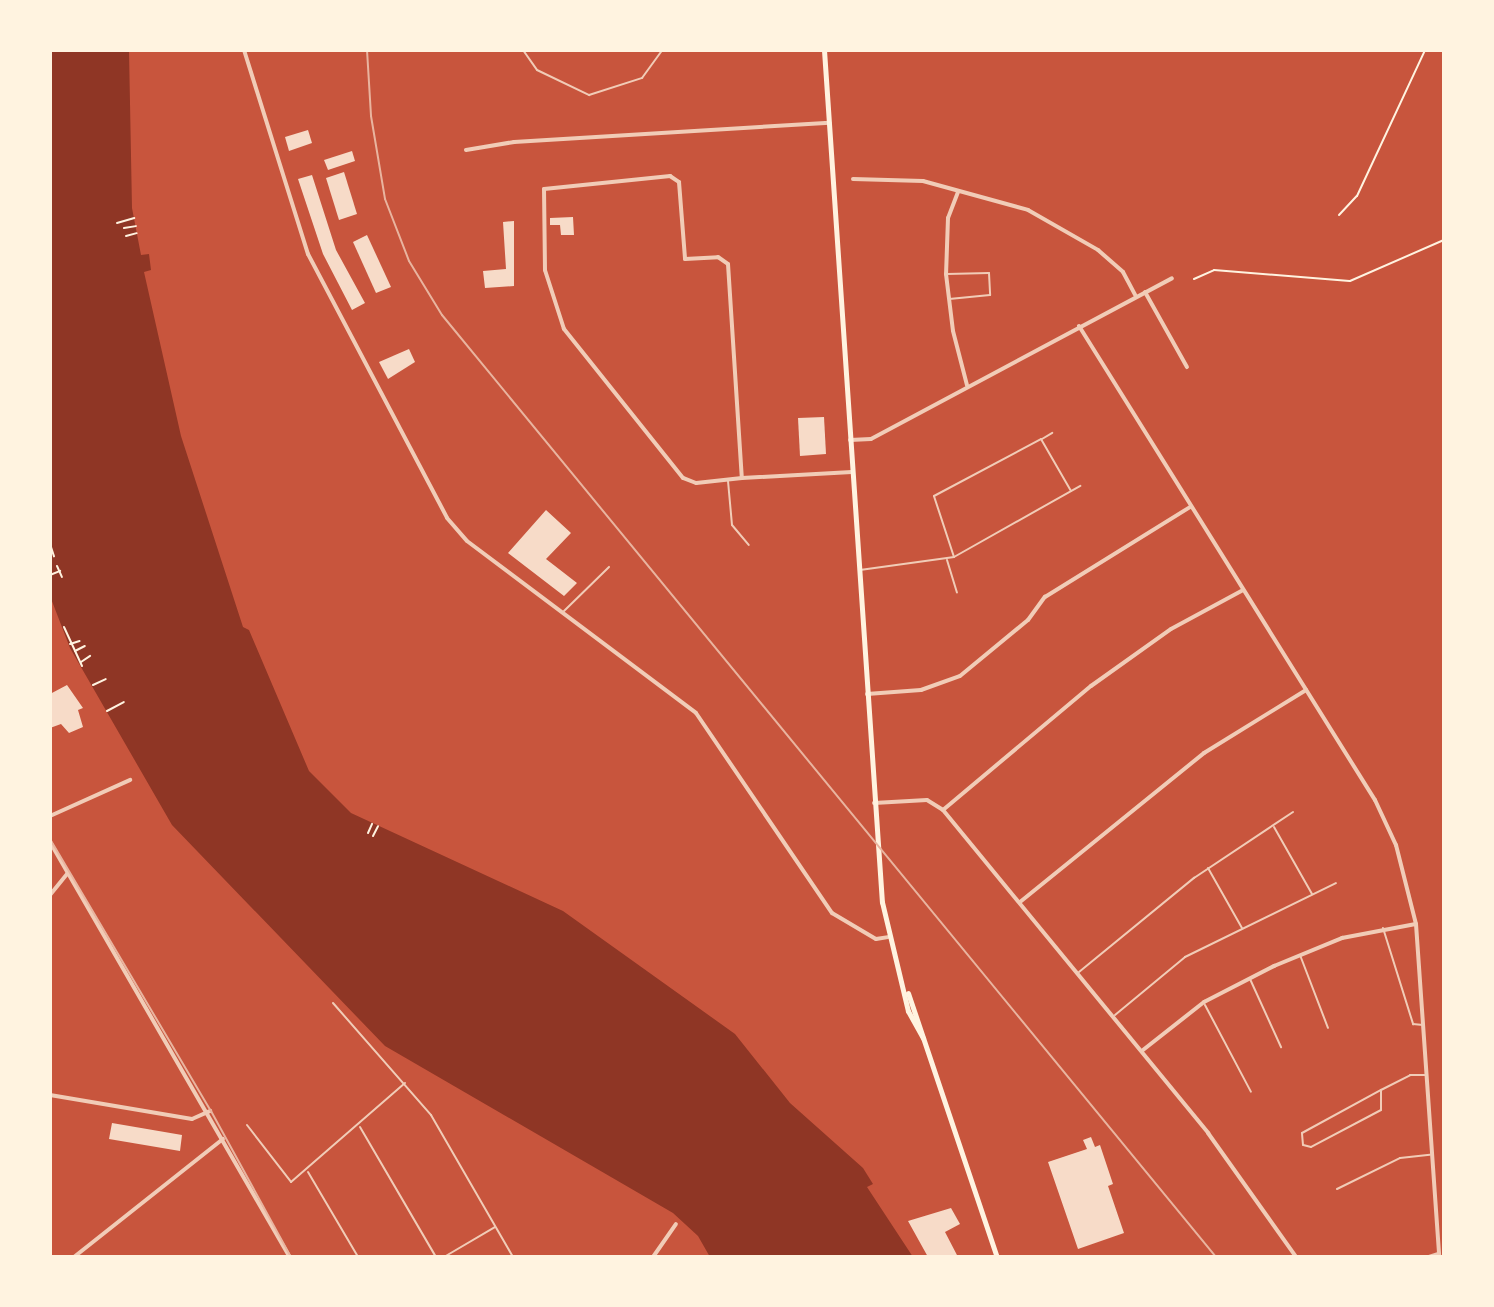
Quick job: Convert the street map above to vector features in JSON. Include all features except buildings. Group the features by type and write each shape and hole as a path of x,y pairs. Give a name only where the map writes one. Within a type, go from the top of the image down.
{"main road":[{"path":"824,50 874,803 888,937 997,1257"}],"street":[{"path":"244,50 308,254 438,504 467,541 696,713 832,913 876,939 888,937"},
{"path":"466,150 514,142 829,123"},
{"path":"742,478 728,264 718,257 685,259 679,182 670,176 544,189 545,270 564,329 683,478 696,483 852,472"},
{"path":"853,179 923,181 1009,203 1065,229 1112,261 1136,296"},
{"path":"958,192 948,218 946,274 948,299 967,385"},
{"path":"850,440 871,439 1172,278"},
{"path":"1145,291 1187,367"},
{"path":"1079,326 1387,822 1416,924 1438,1255 1429,1257"},
{"path":"867,694 921,690 960,676 1028,620 1045,597 1190,507"},
{"path":"943,810 1091,686 1171,629 1243,590"},
{"path":"1020,902 1204,753 1306,690"},
{"path":"50,816 130,780"},
{"path":"874,803 927,800 943,810 1142,1050 1296,1257"},
{"path":"50,842 210,1111 290,1257"},
{"path":"50,895 68,873"},
{"path":"1142,1050 1204,1002 1300,955 1383,928 1416,924"},
{"path":"50,1095 192,1119 210,1111"},
{"path":"74,1257 223,1139"},
{"path":"653,1257 676,1224"}],"lane":[{"path":"523,50 537,70 589,95 642,78 662,50"},
{"path":"946,274 989,273 990,295 948,299"},
{"path":"954,557 934,496 1052,433"},
{"path":"1041,439 1071,491"},
{"path":"728,479 732,525 749,545"},
{"path":"858,570 947,560 1080,486"},
{"path":"947,560 957,593"},
{"path":"564,611 609,567"},
{"path":"1078,973 1208,868 1293,812"},
{"path":"1273,826 1312,894"},
{"path":"1208,868 1243,929"},
{"path":"1114,1016 1185,957 1336,883"},
{"path":"1383,928 1413,1024 1424,1026"},
{"path":"1300,955 1328,1028"},
{"path":"1250,979 1281,1047"},
{"path":"1204,1002 1251,1092"},
{"path":"333,1003 431,1115 513,1257"},
{"path":"1381,1090 1381,1110 1311,1147 1303,1145 1302,1133 1381,1090 1410,1075 1427,1075"},
{"path":"247,1125 291,1182 308,1172 405,1082"},
{"path":"360,1126 436,1257"},
{"path":"1337,1189 1400,1158 1431,1154"},
{"path":"308,1172 358,1257"},
{"path":"444,1257 495,1227"}],"path":[{"path":"1339,215 1357,196 1425,50"},
{"path":"117,223 134,218"},
{"path":"124,228 136,226"},
{"path":"126,236 137,233"},
{"path":"1194,279 1214,270 1350,281 1444,240"},
{"path":"50,544 54,556"},
{"path":"57,566 62,577"},
{"path":"50,575 60,571"},
{"path":"64,627 81,664 90,656"},
{"path":"70,644 80,641"},
{"path":"73,652 85,646"},
{"path":"93,685 106,679"},
{"path":"107,711 124,702"},
{"path":"368,833 372,824"},
{"path":"373,836 378,826"}],"shaded area":[{"path":"50,50 129,50 132,208 141,255 149,254 151,270 144,272 181,436 243,627 249,630 309,771 351,813 563,911 735,1034 790,1103 863,1168 873,1184 867,1187 913,1257 710,1257 698,1236 673,1213 385,1046 172,825 70,648 50,596"}],"tram line":[{"path":"367,50 371,116 385,199 409,261 442,315 1216,1257"},
{"path":"50,839 211,1111 291,1257"}]}
